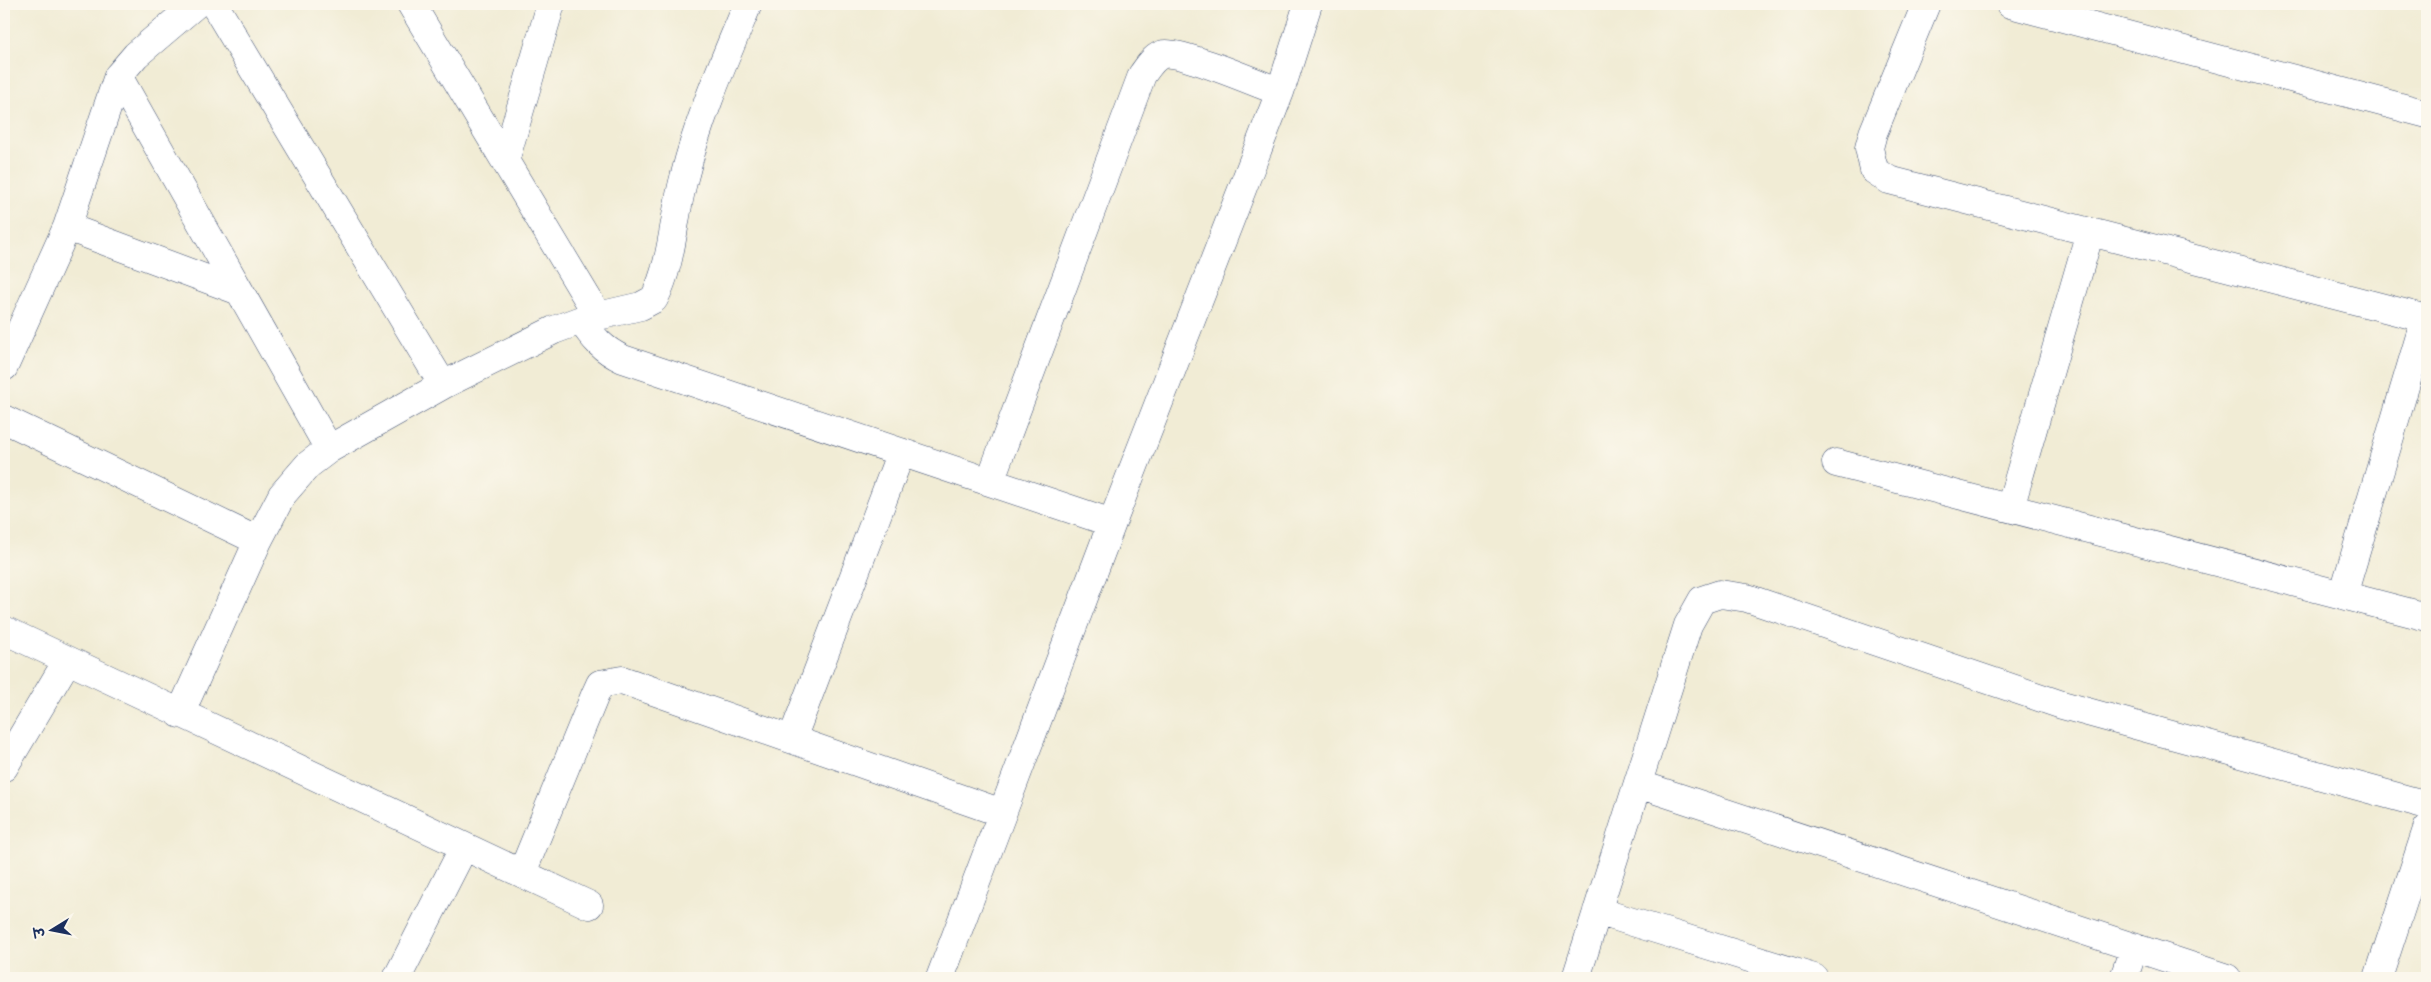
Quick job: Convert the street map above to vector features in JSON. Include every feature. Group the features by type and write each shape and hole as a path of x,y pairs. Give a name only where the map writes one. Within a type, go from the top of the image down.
{"street":[{"path":"4,367 67,226 118,76 136,55 196,4"},
{"path":"214,4 443,385"},
{"path":"410,4 505,161 590,318 596,342 609,353 622,359 1112,523"},
{"path":"505,161 551,4"},
{"path":"180,714 258,541 282,495 308,465 329,449 443,385 554,330 590,318 641,306 654,299 661,286 683,179 702,114 748,4"},
{"path":"940,978 1112,523 1280,92 1308,4"},
{"path":"1926,4 1873,132 1869,148 1874,170 1889,180 2426,319 2343,595"},
{"path":"2010,4 2427,114"},
{"path":"990,481 1142,75 1152,61 1164,54 1181,55 1280,92"},
{"path":"118,76 329,449"},
{"path":"67,226 239,291"},
{"path":"2010,508 2090,232"},
{"path":"4,419 258,541"},
{"path":"792,739 901,452"},
{"path":"1836,463 2427,616"},
{"path":"1576,978 1688,625 1702,600 1720,594 1747,598 2062,705 2427,806"},
{"path":"4,630 589,905"},
{"path":"4,767 67,661"},
{"path":"522,873 600,684 622,680 1002,813"},
{"path":"1638,784 2227,978"},
{"path":"2378,978 2427,829"},
{"path":"397,978 464,847"},
{"path":"1597,912 1814,978"},
{"path":"2124,978 2134,948"}]}
